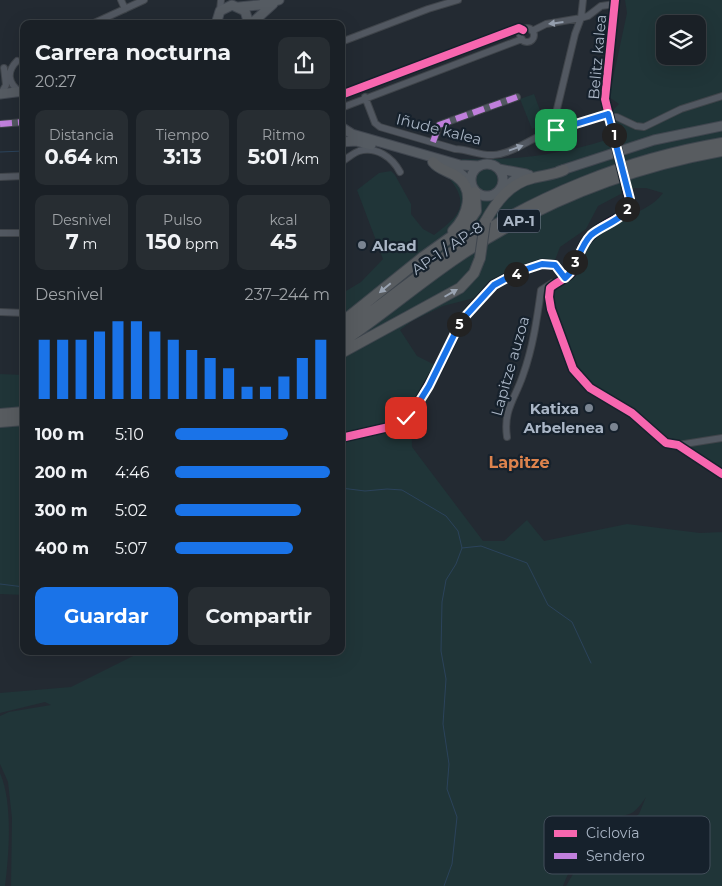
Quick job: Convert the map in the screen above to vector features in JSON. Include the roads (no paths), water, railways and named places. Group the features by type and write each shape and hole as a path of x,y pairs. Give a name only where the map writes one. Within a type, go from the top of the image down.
{"highway":[{"name":"AP-1 / AP-8","path":"345,330 456,249 524,209 568,189 628,166 722,143"},
{"name":"AP-1 / AP-8","path":"345,340 460,256 535,213 564,199 629,174 722,151"},
{"path":"433,162 461,180 468,195 467,209 462,219 440,246"},
{"path":"487,217 501,197 517,184 564,170"},
{"path":"345,320 461,230 472,219 477,207 473,187"},
{"path":"345,351 460,288 474,273 480,258 487,217 496,193"},
{"path":"0,414 20,412"},
{"path":"0,422 20,420"}],"main road":[{"path":"229,3 259,5 279,0"},
{"path":"254,20 279,0"},
{"path":"216,19 229,3"},
{"path":"229,3 247,13 249,20"},
{"path":"0,95 20,92"},
{"path":"345,130 352,134 460,165 480,166 490,164 499,169 515,173 536,173 564,170 654,140 722,126"},
{"path":"345,141 362,142 433,162 459,172 484,197 496,193 518,178 536,173"},
{"path":"473,187 472,175 480,166"},
{"path":"496,193 503,177 499,169"}],"street":[{"path":"122,0 125,9"},
{"path":"101,20 144,0"},
{"path":"345,41 458,0"},
{"path":"557,109 575,34 581,18 583,0"},
{"path":"345,106 521,37 525,29 532,31 546,24 581,18 591,14 601,6 615,2"},
{"name":"Belitz kalea","path":"615,2 605,99 616,144"},
{"path":"521,37 528,42 532,40 534,36 532,31"},
{"path":"345,102 521,37"},
{"path":"4,73 20,59"},
{"path":"4,73 12,85 20,91"},
{"path":"0,95 6,85 4,73"},
{"path":"609,115 636,126 644,127 681,109 722,96"},
{"name":"Iñude kalea","path":"365,97 377,125 455,149 469,150 488,155 499,154 544,134 609,115"},
{"path":"433,142 439,125 517,97"},
{"path":"0,124 20,122"},
{"path":"0,128 8,124"},
{"name":"Lapitze auzoa","path":"507,438 507,413 523,375 536,329 541,290 572,272 579,250 586,240 600,227 622,216 630,203 616,144"},
{"path":"345,160 359,151 375,151 391,159 400,172"},
{"path":"0,177 20,176"},
{"path":"0,232 20,233"},
{"path":"345,437 389,427 411,415 429,386 461,321 494,285 518,272 542,264 555,265 561,279"},
{"name":"Lapitze auzoa","path":"561,279 550,288 549,298 561,341 573,369 590,388 632,413 666,443 678,445 722,474"},
{"path":"0,312 20,313"},
{"path":"678,445 722,438"}],"waterway":[{"path":"0,152 20,151"},
{"path":"345,488 365,491 402,490 446,516 458,531 462,548 456,564 446,580 442,602 441,651 446,679 443,724 449,764 447,789 457,817 452,864 444,886"},
{"path":"462,548 481,546 527,563 548,605 572,622 591,663"},
{"path":"0,584 20,586"}],"place":[{"name":"Alcad","path":"362,245"},
{"name":"Katixa","path":"589,408"},
{"name":"Arbelenea","path":"614,427"}],"district":[{"name":"Lapitze","path":"519,462"}]}
